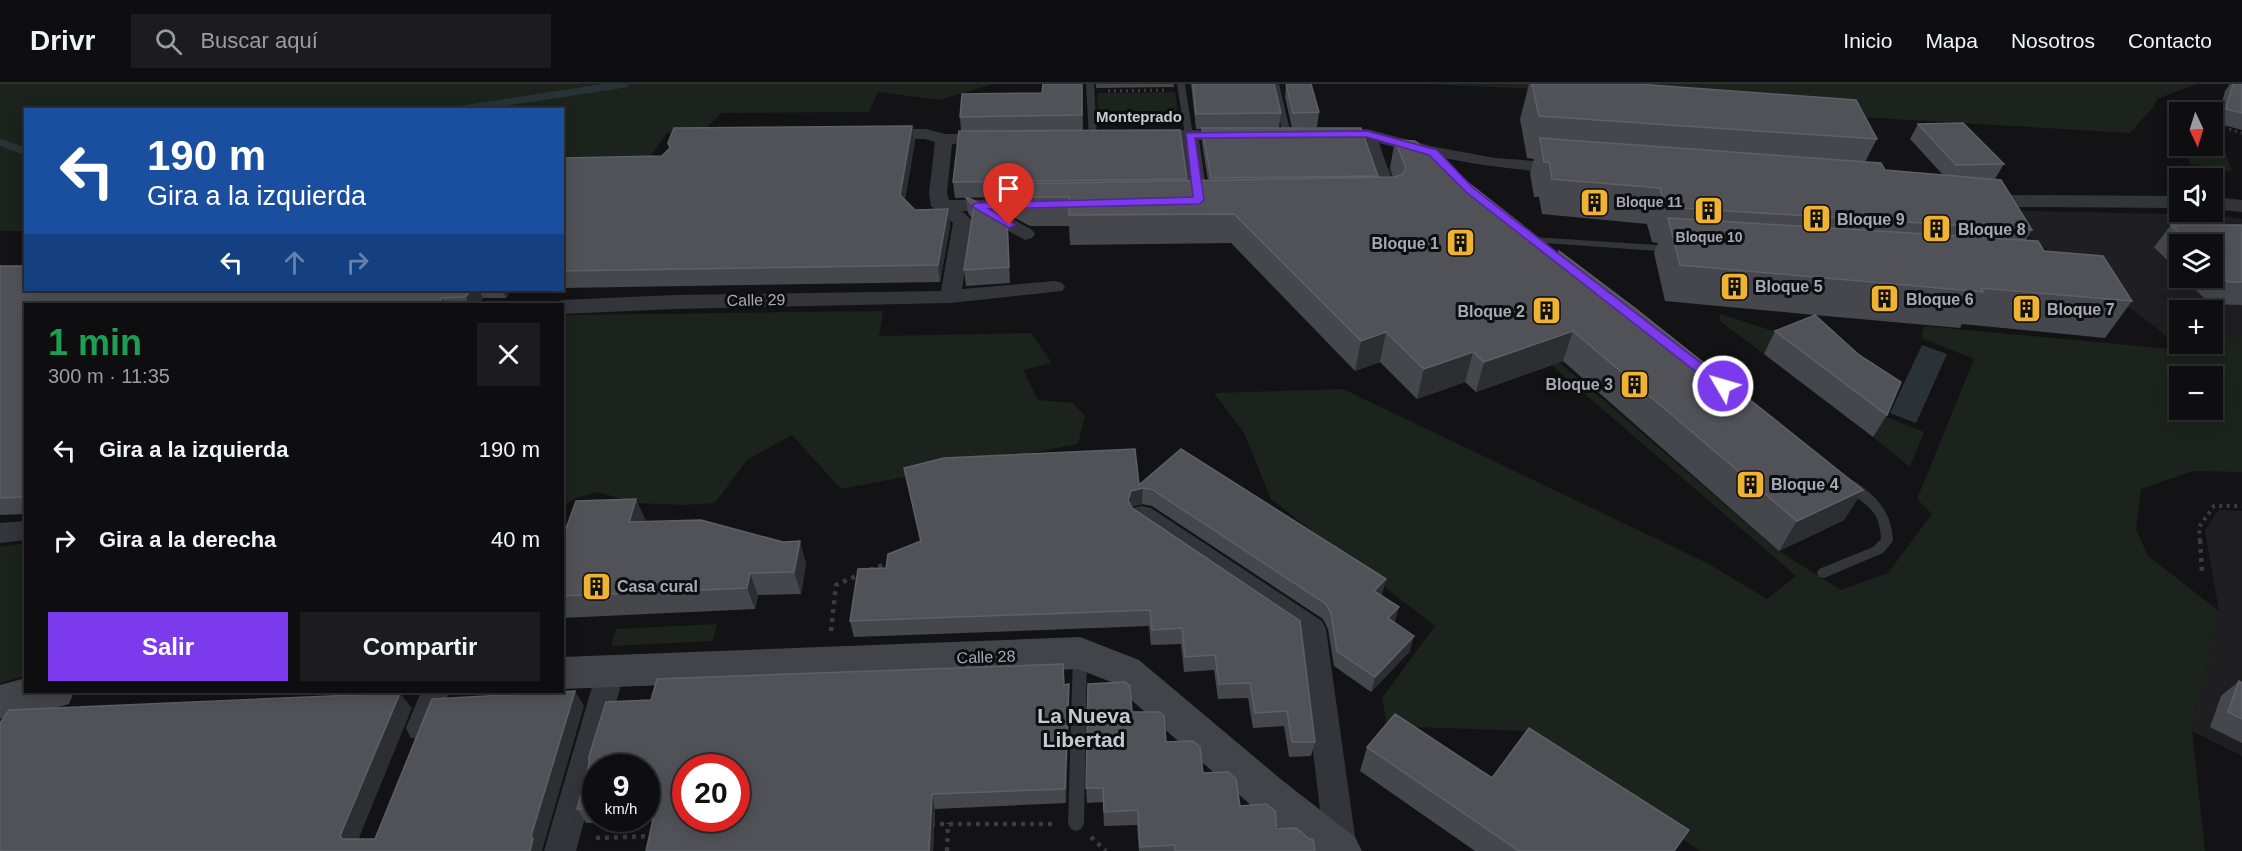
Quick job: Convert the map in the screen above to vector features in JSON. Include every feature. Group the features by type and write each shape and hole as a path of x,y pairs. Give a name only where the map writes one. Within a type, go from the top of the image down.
{"street":[{"path":"866,134 926,134 944,139 1013,138"},
{"path":"1365,198 1389,198 1367,134"},
{"path":"1136,136 1367,134 1433,152 1495,163 1584,169"},
{"path":"1189,135 1199,200"},
{"path":"1070,137 1114,136"},
{"path":"944,139 938,193 941,206 963,221 950,297"},
{"path":"1965,197 2012,201 2169,202"},
{"path":"1175,201 1223,200"},
{"path":"941,206 1058,204"},
{"path":"2223,204 2242,206"},
{"path":"976,206 1025,234"},
{"name":"Calle 29","path":"564,307 674,302 950,297 1055,287"},
{"path":"1142,515 1312,629 1341,851"},
{"path":"0,533 24,530"},
{"name":"Calle 28","path":"564,673 1080,653 1125,671 1268,794 1341,851"},
{"path":"561,845 611,670"},
{"path":"0,702 32,693"},
{"path":"409,756 435,693"}],"lane":[{"path":"1275,84 1287,134"},
{"path":"1182,87 1189,135"},
{"path":"1090,88 1093,136"},
{"path":"1433,152 1470,190"},
{"path":"1552,254 1528,236 1688,250"},
{"path":"1824,573 1878,550 1887,541 1888,524 1875,503 1837,474"},
{"path":"1076,824 1080,653"}],"path":[{"path":"1090,88 1182,87"},
{"path":"2223,127 2242,133"},
{"path":"2202,572 2199,527 2214,506 2242,506"},
{"path":"827,663 836,585 901,558"},
{"path":"947,851 948,823"},
{"path":"924,824 1076,824"},
{"path":"561,845 665,835"},
{"path":"652,843 653,836"}],"shaded area":[{"path":"0,84 993,84 939,100 878,92 869,112 721,113 707,128 667,133 651,156 564,157 564,108 24,108 24,231 0,231"},
{"path":"1425,84 2197,84 2157,99 2154,106 2130,133 1859,117 1624,93"},
{"path":"1175,92 1179,120 1098,121 1097,93"},
{"path":"2223,147 2232,171 2223,168 2190,164 2187,156 2223,156"},
{"path":"1393,168 1394,220 1779,551 1841,590 1888,573 1932,514 1917,499 1974,359 1921,338 1924,326 2169,349 2169,354 2223,354 2223,336 2242,339 2242,472 2193,471 2141,489 2136,529 2148,556 2219,611 2192,731 2205,851 1700,851 1527,731 1387,726 1382,698 1435,626 1271,499 1244,433 1214,393 1343,389 1707,563 1767,599 1796,576 1383,220 1386,169"},
{"path":"1992,210 2169,214 2169,222 2223,222 2223,216 2242,219 2242,339 2223,336 2223,300 2169,300 2169,327 2152,324"},
{"path":"883,311 879,336 1031,333 1052,363 1023,370 1038,400 1073,403 1085,416 1078,444 841,489 792,435 747,460 715,503 683,505 636,503 598,492 564,505 564,315"},
{"path":"1720,314 1799,339 1764,354 1720,321"},
{"path":"2152,324 2169,327 2169,339"},
{"path":"1922,345 1947,354 1916,423 1890,413"},
{"path":"1882,415 1924,432 1910,467 1873,437"},
{"path":"2219,510 2242,511 2242,756 2192,731 2219,611 2205,530"},
{"path":"24,543 24,676 0,683 0,547"},
{"path":"717,624 713,641 611,646 616,629"}],"building":[{"path":"1043,84 1082,84 1082,115 960,117 962,94 1042,93"},
{"path":"1193,84 1274,84 1281,113 1196,114"},
{"path":"1286,84 1311,84 1319,112 1293,113"},
{"path":"1532,84 1638,84 1856,100 1877,139 1539,116"},
{"path":"2233,84 2242,84 2242,113 2226,109"},
{"path":"1963,123 2004,164 1956,165 1918,124"},
{"path":"912,126 900,195 915,210 948,209 938,265 564,271 564,158 662,156 670,148 668,143 674,128"},
{"path":"1202,128 1361,128 1378,176 1211,178"},
{"path":"1180,130 1187,179 953,182 959,131"},
{"path":"1540,138 1881,163 1885,170 2001,180 2032,230 1665,207 1660,188 1552,179 1549,162 1544,162"},
{"path":"1395,140 1415,141 1560,255 1559,251 1636,309 1863,490 1797,521 1573,331 1484,362 1473,352 1424,369 1386,332 1361,341 1234,214 1069,215 1069,197 1028,197 1004,184 1394,177 1402,175 1406,168"},
{"path":"966,198 1007,218 1009,267 964,270 974,206"},
{"path":"1668,218 2038,241 2044,251 2103,256 2132,301 1981,288 1983,292 1680,265"},
{"path":"2171,225 2242,225 2242,282 2228,282 2223,277 2223,234 2180,234"},
{"path":"0,266 24,266 24,291 469,291 466,297 442,298 440,303 24,303 24,496 0,498"},
{"path":"1815,315 1859,355 1901,382 1887,415 1775,331"},
{"path":"1135,449 1139,485 1181,449 1386,579 1374,591 1399,607 1388,618 1414,636 1375,677 1337,651 1331,613 1326,604 1153,490 1143,488 1131,491 1128,500 1132,508 1300,621 1315,742 1292,742 1287,711 1255,713 1250,683 1219,684 1215,655 1185,657 1182,628 1152,630 1150,610 850,621 858,569 886,568 888,554 921,541 904,468 944,458"},
{"path":"636,499 629,522 701,520 783,542 800,541 794,572 750,573 747,588 564,596 564,534 576,501"},
{"path":"1063,664 1064,685 1069,684 1065,789 932,794 929,851 646,851 650,832 660,832 660,754 590,754 606,702 651,700 657,679"},
{"path":"2239,681 2242,683 2242,719 2228,712"},
{"path":"1125,682 1130,686 1132,712 1159,712 1164,716 1166,742 1193,741 1200,747 1203,773 1228,772 1236,779 1240,806 1266,804 1275,811 1277,829 1296,828 1309,839 1313,839 1315,851 1175,851 1175,845 1140,847 1138,810 1104,812 1103,788 1086,788 1088,684"},
{"path":"575,691 531,836 533,839 530,851 0,851 0,723 9,710 400,693 340,836 342,839 375,839 432,699"},
{"path":"1395,714 1492,778 1529,728 1689,830 1674,851 1519,851 1367,747"},
{"path":"582,790 582,809 577,809"}],"waterway":[{"path":"469,108 625,84"},
{"path":"0,142 24,151"}],"place":[{"name":"Bloque 11","path":"1595,202"},
{"name":"Bloque 10","path":"1709,210"},
{"name":"Bloque 9","path":"1816,219"},
{"name":"Bloque 8","path":"1937,229"},
{"name":"Bloque 1","path":"1460,243"},
{"name":"Bloque 5","path":"1734,286"},
{"name":"Bloque 6","path":"1885,299"},
{"name":"Bloque 7","path":"2026,309"},
{"name":"Bloque 2","path":"1546,311"},
{"name":"Bloque 3","path":"1634,384"},
{"name":"Bloque 4","path":"1750,484"},
{"name":"Casa cural","path":"596,586"}],"district":[{"name":"Monteprado","path":"1139,116"},
{"name":"La Nueva Libertad","path":"1084,727"}],"route":[{"path":"1009,225 976,206 1199,200 1189,135 1367,134 1433,152 1470,190 1723,386"}]}
